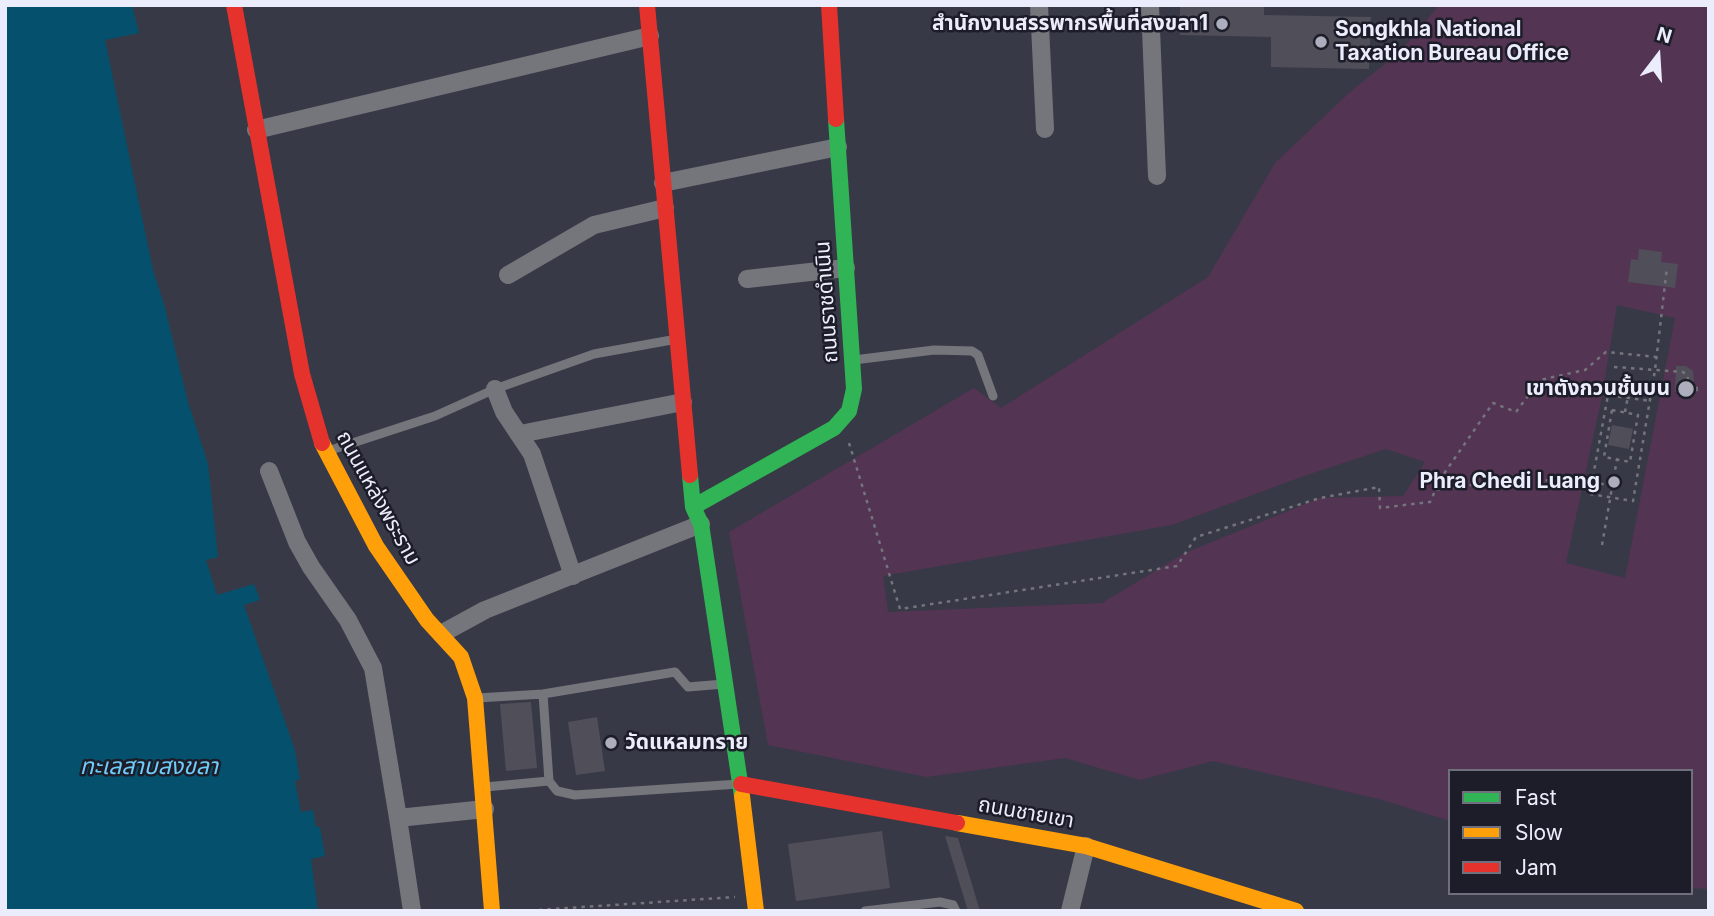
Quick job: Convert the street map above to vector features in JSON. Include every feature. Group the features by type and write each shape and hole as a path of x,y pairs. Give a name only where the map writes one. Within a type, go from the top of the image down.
{"street":[{"name":"ถนนแหล่งพระราม","path":"234,5 302,374 322,443 376,546 419,609 461,657 475,698 492,911"},
{"path":"647,5 693,507 701,524 741,783 755,903"},
{"name":"ถนนราชดำเนิน","path":"829,5 854,389 849,411 842,419"},
{"path":"1039,5 1045,129"},
{"path":"1150,5 1157,176"},
{"path":"256,130 650,36"},
{"path":"663,183 838,147"},
{"path":"508,275 594,225 665,208"},
{"path":"747,279 846,268"},
{"path":"495,389 504,412 520,433 537,467 573,576"},
{"path":"520,433 683,402"},
{"path":"693,507 834,428 842,419"},
{"path":"268,471 297,542 348,620 373,668 412,911"},
{"path":"442,634 485,610 701,524"},
{"name":"ถนนชายเขา","path":"741,783 1086,846 1275,907 1296,911"},
{"path":"398,818 485,809"},
{"path":"1070,911 1086,846"}],"lane":[{"path":"327,452 435,416 495,389 594,354 677,339"},
{"path":"852,360 934,350 972,351 978,355 993,396"},
{"path":"475,698 543,694 676,672 688,687 726,684"},
{"path":"543,694 549,781 557,791 575,795 741,783"},
{"path":"483,787 549,781"},
{"path":"865,911 940,902 953,905 956,911"}],"path":[{"path":"1591,494 1633,501 1657,357 1667,267"},
{"path":"842,419 900,608 1177,566 1196,537 1320,498 1379,486 1380,508 1430,502 1441,478 1493,403 1516,412 1540,380 1585,370 1606,352 1657,357"},
{"path":"1614,367 1683,372 1688,376 1686,388"},
{"path":"1625,412 1629,391"},
{"path":"1592,482 1608,395 1650,401"},
{"path":"1612,410 1625,412 1638,415 1630,462 1604,457 1612,410"},
{"path":"1634,438 1643,439"},
{"path":"1602,545 1617,459"},
{"path":"1436,490 1511,478 1612,485"},
{"path":"522,911 755,903"}],"shaded area":[{"path":"1439,5 1709,5 1709,889 1693,888 1693,769 1448,769 1448,820 1379,799 1213,761 1140,780 1065,758 927,777 768,745 729,532 974,388 1001,408 1208,277 1275,163 1350,92 1400,52","holes":["1617,305 1675,318 1625,578 1566,563 1601,401","1386,449 1425,462 1403,496 1320,498 1185,553 1102,603 888,612 883,576 1172,525"]}],"water":[{"name":"ทะเลสาบสงขลา","path":"5,5 132,5 139,33 105,40 153,270 188,402 208,464 218,557 206,560 217,595 254,584 260,600 244,605 295,750 300,779 295,781 301,812 313,810 316,827 320,827 325,856 311,859 318,911 5,911"}],"building":[{"name":"Songkhla National Taxation Bureau Office","path":"1180,5 1264,5 1264,15 1371,17 1369,69 1271,67 1271,37 1180,35"},
{"path":"1639,249 1662,252 1661,262 1678,264 1675,288 1628,282 1631,259 1638,260"},
{"path":"1676,366 1686,366 1693,371 1695,393 1675,392"},
{"path":"1612,425 1633,429 1629,449 1608,445"},
{"path":"531,702 537,768 506,771 500,704"},
{"path":"597,717 605,771 576,775 568,722"},
{"path":"882,831 890,888 796,901 788,844"},
{"path":"945,836 958,838 980,911 968,911"}],"railway":[{"path":"1686,389 1709,389"}],"traffic: fast":[{"path":"693,507 834,428 849,411 854,389 836,119"},
{"path":"690,475 693,507 701,524 742,796"}],"traffic: slow":[{"path":"322,443 376,546 427,620 461,657 475,698 492,911"},
{"path":"742,796 756,911"},
{"path":"957,823 1086,846 1296,911"}],"traffic: jam":[{"path":"234,5 302,374 322,443"},
{"path":"647,5 690,475"},
{"path":"829,5 836,119"},
{"path":"741,784 957,823"}],"place":[{"name":"สำนักงานสรรพากรพื้นที่สงขลา1","path":"1222,24"},
{"name":"Songkhla National Taxation Bureau Office","path":"1321,42"},
{"name":"เขาตังกวนชั้นบน","path":"1686,389"},
{"name":"Phra Chedi Luang","path":"1614,482"},
{"name":"วัดแหลมทราย","path":"611,743"}]}
